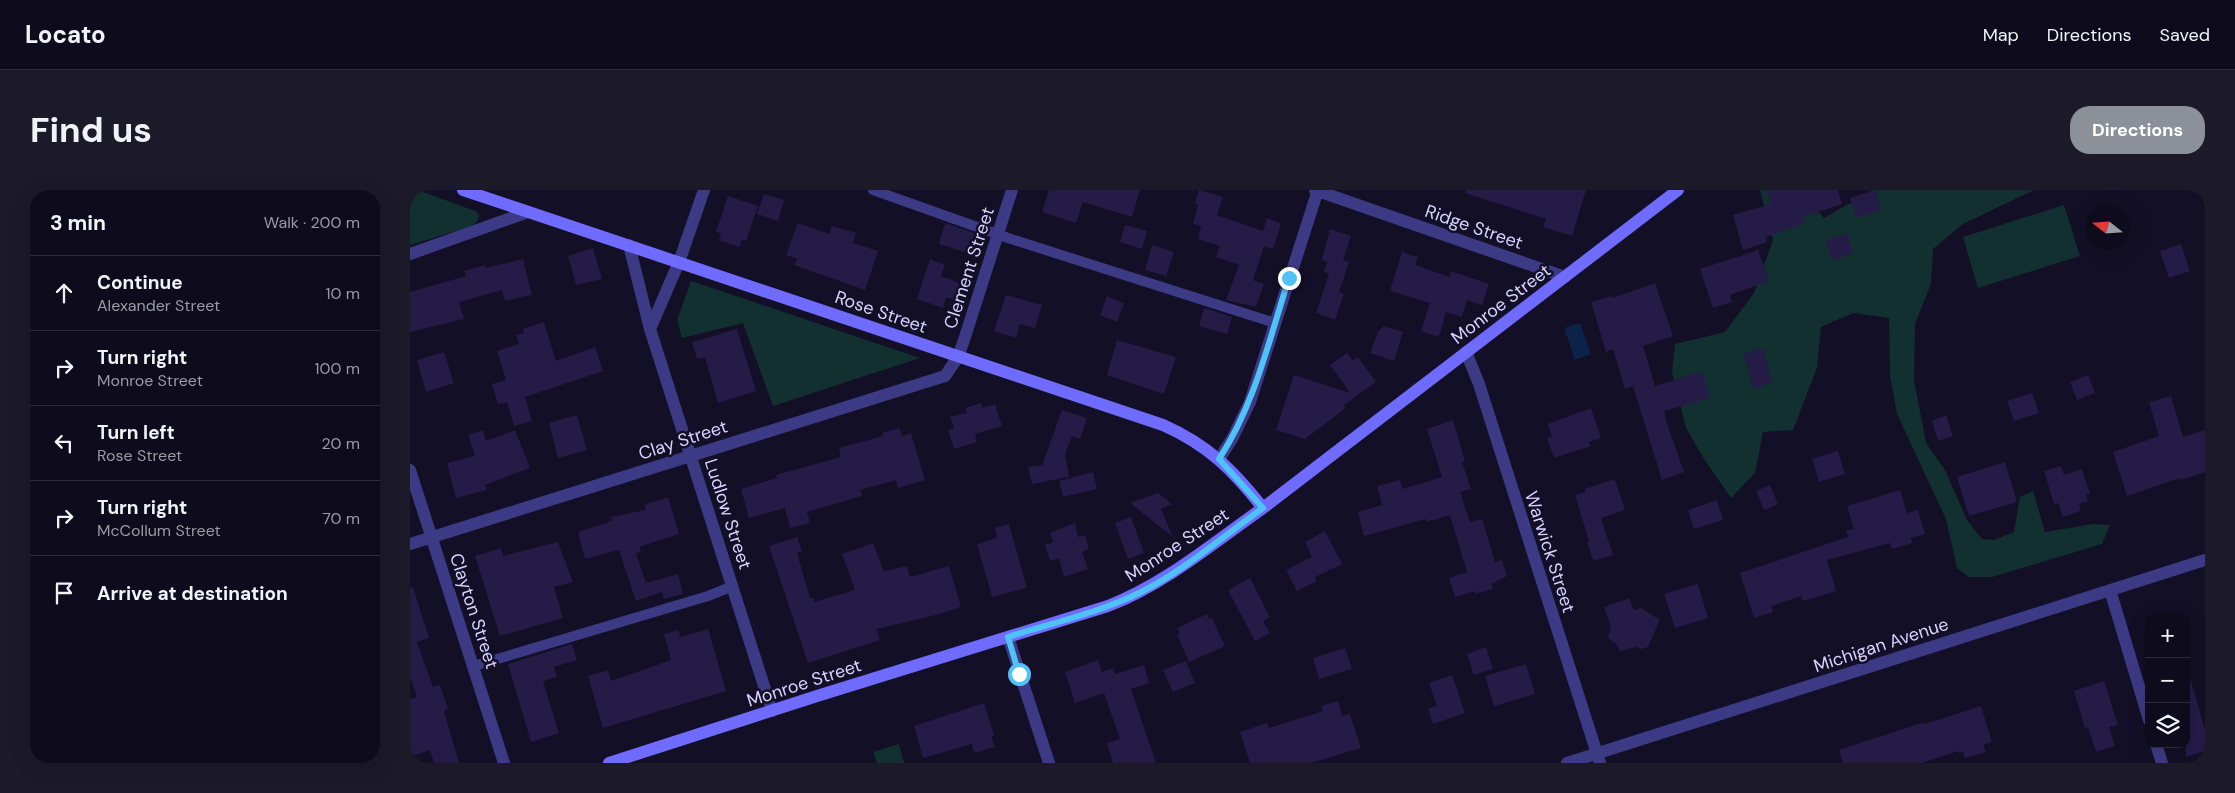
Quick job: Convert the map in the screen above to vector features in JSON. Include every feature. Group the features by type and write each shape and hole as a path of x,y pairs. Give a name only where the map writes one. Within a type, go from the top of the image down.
{"main road":[{"name":"Rose Street","path":"463,190 1163,425 1204,446 1219,459 1263,508"},
{"name":"Monroe Street","path":"609,763 1108,606 1142,592 1263,508 1678,190"}],"street":[{"path":"650,330 679,262 704,190"},
{"name":"Clement Street","path":"958,357 1012,190"},
{"path":"1219,459 1232,439 1250,402 1317,190"},
{"name":"Ridge Street","path":"1317,190 1565,277"},
{"path":"410,254 528,212"},
{"name":"Ludlow Street","path":"629,246 650,330 772,711"},
{"name":"Warwick Street","path":"1466,352 1479,384 1598,758"},
{"name":"Clay Street","path":"410,544 945,376 958,357"},
{"name":"Clayton Street","path":"410,470 504,763"},
{"name":"Michigan Avenue","path":"1567,763 1598,758 2205,560"},
{"path":"2110,590 2145,707"},
{"path":"1008,637 1049,763"},
{"path":"2157,748 2162,763"}],"lane":[{"path":"873,190 997,234 1275,323"},
{"path":"474,666 708,596 733,586"}],"green space":[{"path":"410,190 418,190 475,211 479,214 478,220 472,226 410,245"},
{"path":"1760,190 1799,190 1824,218 1873,190 2034,190 1963,224 1933,249 1931,284 1915,324 1914,380 1926,443 1945,470 1967,520 1982,539 1994,540 2014,532 2020,497 2033,491 2045,532 2093,524 2110,525 2102,544 1992,577 1969,577 1957,568 1946,519 1897,414 1890,375 1889,318 1853,313 1821,327 1817,368 1793,430 1763,432 1755,473 1731,498 1704,459 1686,428 1672,372 1675,344 1725,332 1754,293 1773,240"},
{"path":"2064,205 2080,256 1978,288 1963,237"},
{"path":"691,281 920,358 773,406 743,323 682,338 677,320"},
{"path":"899,744 904,763 877,763 873,752"}],"water":[{"path":"1580,323 1591,354 1575,360 1565,331 1566,327"}],"building":[{"path":"1049,190 1140,190 1132,217 1083,202 1076,223 1042,212"},
{"path":"1199,190 1223,197 1217,215 1263,231 1267,218 1281,224 1273,249 1264,246 1253,280 1264,284 1256,307 1226,300 1239,265 1216,257 1220,246 1198,239 1201,226 1193,224 1198,205 1195,204"},
{"path":"1466,190 1586,190 1572,236 1543,227 1546,219 1465,193"},
{"path":"1767,190 1838,190 1842,204 1803,217 1805,223 1766,237 1767,242 1743,250 1733,215 1771,204"},
{"path":"1875,190 1882,209 1857,218 1850,198"},
{"path":"764,194 784,200 778,221 757,214"},
{"path":"728,196 758,206 746,241 742,239 739,247 719,240 721,233 716,232"},
{"path":"798,223 829,234 832,226 856,233 853,243 878,251 865,290 794,265 797,259 786,255"},
{"path":"945,223 977,234 971,254 939,244"},
{"path":"1125,225 1147,231 1142,249 1120,242"},
{"path":"1330,229 1351,236 1343,260 1349,262 1339,292 1344,294 1335,320 1316,313 1329,274 1324,272 1327,262 1322,260"},
{"path":"1847,234 1853,253 1832,260 1826,240"},
{"path":"2181,244 2190,271 2169,278 2160,251"},
{"path":"1152,245 1174,252 1166,276 1145,270"},
{"path":"593,248 602,279 576,285 568,256"},
{"path":"1758,250 1769,281 1730,295 1732,302 1713,308 1700,269"},
{"path":"1402,252 1418,257 1415,265 1450,277 1451,271 1489,284 1482,305 1467,300 1462,317 1446,312 1439,337 1421,331 1430,303 1391,291"},
{"path":"523,259 532,295 505,301 502,290 459,302 464,319 410,332 410,292 466,276 464,271 485,265 486,268"},
{"path":"930,259 945,265 941,276 960,283 955,300 946,297 943,308 917,299"},
{"path":"1655,283 1673,336 1643,346 1655,386 1702,372 1710,398 1664,411 1684,472 1662,480 1633,386 1625,389 1613,349 1606,352 1591,302 1612,296 1613,298"},
{"path":"1006,295 1042,305 1035,328 1020,324 1016,338 994,331"},
{"path":"1107,296 1124,303 1117,322 1100,315"},
{"path":"1204,308 1232,317 1227,334 1199,326"},
{"path":"544,322 556,361 595,347 603,371 525,397 532,421 514,426 507,402 498,404 492,384 506,380 497,351 519,344 516,335 524,333 523,329"},
{"path":"1384,326 1403,332 1394,361 1370,353 1378,331"},
{"path":"737,329 756,391 718,403 705,357 697,359 692,342"},
{"path":"1117,340 1176,357 1164,394 1107,375"},
{"path":"1763,349 1772,383 1753,388 1744,354"},
{"path":"444,352 454,383 426,392 417,360"},
{"path":"1347,353 1353,361 1358,357 1376,382 1344,405 1346,408 1305,439 1276,430 1294,375 1350,393 1330,365"},
{"path":"2088,375 2095,393 2077,400 2070,382"},
{"path":"2032,393 2039,413 2014,421 2007,401"},
{"path":"2171,396 2183,437 2205,430 2205,472 2181,480 2180,478 2127,496 2113,452 2159,436 2149,402"},
{"path":"981,403 983,408 995,404 1002,426 975,434 977,442 954,449 948,430 954,428 950,417 967,413 965,408"},
{"path":"1591,408 1601,438 1589,442 1591,446 1554,458 1547,438 1552,436 1548,424"},
{"path":"1062,410 1087,418 1080,439 1072,436 1065,454 1069,477 1032,484 1028,467 1042,465"},
{"path":"577,415 587,450 558,458 549,423"},
{"path":"1946,415 1953,436 1938,441 1932,421"},
{"path":"1453,420 1465,461 1462,462 1471,489 1460,492 1470,522 1482,519 1495,562 1502,560 1507,576 1491,584 1493,589 1475,594 1475,591 1455,597 1449,578 1467,572 1450,515 1427,522 1426,519 1364,536 1358,512 1382,505 1377,486 1400,480 1402,489 1442,477 1427,429"},
{"path":"899,428 902,436 911,433 925,480 898,488 896,480 860,490 862,496 807,512 810,523 790,528 785,508 749,518 741,489 777,478 776,475 841,457 839,448 883,436 882,433"},
{"path":"483,430 486,441 515,430 530,468 485,485 487,490 456,498 447,463 475,456 468,435"},
{"path":"1838,451 1845,474 1819,482 1812,459"},
{"path":"2005,462 2017,502 1969,516 1957,477"},
{"path":"2061,466 2064,475 2082,469 2090,494 2086,495 2088,501 2079,504 2081,511 2063,517 2058,503 2054,504 2044,471"},
{"path":"1093,472 1097,489 1063,497 1059,481"},
{"path":"1615,479 1625,510 1601,518 1613,555 1593,561 1575,495 1585,492 1585,489"},
{"path":"1770,485 1778,504 1764,510 1756,491"},
{"path":"1900,490 1907,513 1918,510 1925,534 1911,538 1912,543 1892,549 1890,543 1827,560 1836,591 1803,601 1801,596 1771,606 1773,612 1754,618 1740,573 1848,537 1846,531 1854,529 1847,506"},
{"path":"1158,493 1172,504 1161,509 1173,537 1130,503"},
{"path":"668,497 679,534 639,547 641,552 636,553 646,583 678,574 683,594 664,599 662,592 636,601 619,550 585,559 578,532 612,521 611,517 646,510 644,505"},
{"path":"1717,500 1723,520 1694,529 1688,510"},
{"path":"1131,517 1144,553 1128,559 1115,523"},
{"path":"1075,523 1078,537 1085,535 1089,549 1082,552 1088,569 1064,577 1059,558 1050,561 1045,545 1053,542 1050,533"},
{"path":"1009,524 1027,588 992,597 977,544 997,538 995,528"},
{"path":"1325,531 1342,564 1315,577 1317,581 1297,591 1286,570 1312,557 1305,542"},
{"path":"797,537 802,551 797,553 810,598 813,598 814,602 855,590 842,554 873,543 884,571 907,566 910,577 949,566 961,607 876,629 880,640 808,663 769,546"},
{"path":"558,542 573,582 554,587 563,618 500,636 475,556 501,548 503,556"},
{"path":"1250,578 1270,617 1263,621 1270,633 1255,641 1228,590"},
{"path":"1698,584 1708,618 1675,628 1664,594"},
{"path":"413,587 429,638 417,642 433,687 440,685 448,709 444,711 459,763 434,763 430,750 410,757 410,699 417,697 410,677 410,588"},
{"path":"1629,598 1634,610 1641,608 1660,620 1648,647 1641,649 1636,647 1620,651 1617,645 1609,639 1608,635 1611,627 1604,607"},
{"path":"1207,614 1209,619 1212,618 1225,646 1189,662 1177,635 1180,634 1177,628"},
{"path":"708,629 726,691 603,728 588,676 608,670 611,681 671,660 664,634 679,630 680,637"},
{"path":"572,644 577,660 554,667 557,677 543,681 559,733 531,742 508,664"},
{"path":"1486,647 1493,669 1474,675 1467,654"},
{"path":"1345,648 1352,669 1319,679 1313,658"},
{"path":"1098,660 1102,672 1113,668 1115,674 1144,665 1149,683 1131,689 1156,763 1113,763 1107,743 1120,739 1104,693 1075,703 1065,672"},
{"path":"1186,661 1195,683 1173,692 1163,670"},
{"path":"1526,664 1535,694 1494,706 1485,676"},
{"path":"1452,675 1465,713 1433,724 1428,709 1437,706 1429,683"},
{"path":"2104,681 2118,725 2109,727 2115,746 2096,752 2088,727 2085,728 2074,691"},
{"path":"2190,681 2205,730 2205,751 2186,757 2186,748 2190,748"},
{"path":"1338,701 1342,716 1350,714 1361,748 1311,763 1250,763 1240,732 1267,723 1269,728 1323,711 1321,706"},
{"path":"984,703 994,735 991,736 995,747 974,753 972,744 923,758 914,726"},
{"path":"1981,706 1992,742 1983,745 1986,752 1965,758 1963,751 1959,753 1958,751 1922,763 1843,763 1839,750 1924,722 1925,724"}],"route":[{"path":"1019,674 1008,637 1108,606 1142,592 1263,508 1249,490 1219,459 1232,439 1250,402 1289,278"}]}
